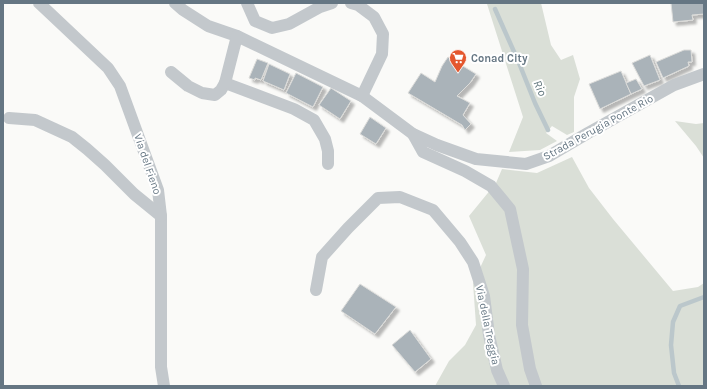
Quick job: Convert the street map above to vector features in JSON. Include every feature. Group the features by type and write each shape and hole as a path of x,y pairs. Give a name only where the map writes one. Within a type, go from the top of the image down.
{"street":[{"name":"Via del Fieno","path":"38,3 108,68 120,86 158,190 161,216 161,367 164,386"},
{"name":"Strada Perugia Ponte Rio","path":"175,3 208,26 237,36 362,96 413,134 437,145 476,159 526,164 549,156 674,85 704,74"},
{"path":"247,3 255,21 272,28 288,24 320,7 332,3"},
{"path":"351,3 358,4 374,17 383,34 382,54 362,96"},
{"path":"171,72 188,86 202,93 215,95 221,90 225,83 237,36"},
{"path":"225,83 294,109 314,120 325,139 328,151 328,164"},
{"path":"9,118 35,120 72,137 87,149 134,194 161,216"},
{"path":"413,134 423,152 465,171 491,186 510,209 523,268 522,325 530,369 536,386"},
{"name":"Via della Treggia","path":"316,290 322,257 378,198 400,197 433,210 460,242 473,262 484,296 489,335 497,370 504,386"}],"shaded area":[{"path":"541,3 551,45 561,60 573,55 580,79 574,97 574,132 567,135 552,126 546,133 557,141 540,150 509,152 523,117 487,4"},
{"path":"675,121 696,124 704,123 704,158 696,146"},
{"path":"572,157 589,188 673,291 698,287 704,283 704,386 435,386 449,361 465,345 476,325 473,283 486,255 469,216 496,183 502,169 537,173"}],"building":[{"path":"671,3 704,3 704,14 692,15 693,20 673,22"},
{"path":"684,50 691,50 692,62 688,62 689,66 663,78 656,62"},
{"path":"650,55 660,80 644,86 632,63"},
{"path":"448,57 476,74 470,83 457,96 470,103 463,115 471,124 465,130 462,125 408,93 421,73 435,82"},
{"path":"257,59 268,63 261,80 249,78"},
{"path":"269,64 290,74 284,90 263,81"},
{"path":"621,71 631,94 600,109 589,84"},
{"path":"296,73 323,87 313,107 286,93"},
{"path":"636,79 642,89 631,94 626,83"},
{"path":"331,88 351,101 340,119 319,105"},
{"path":"370,117 386,128 376,144 360,134"},
{"path":"360,284 396,307 375,334 341,311"},
{"path":"410,330 431,359 415,372 392,345"}],"waterway":[{"name":"Rio","path":"495,9 548,130"},
{"name":"Rio","path":"679,386 674,373 671,345 673,322 680,306 704,297"}],"place":[{"name":"Conad City","path":"458,73"}]}
